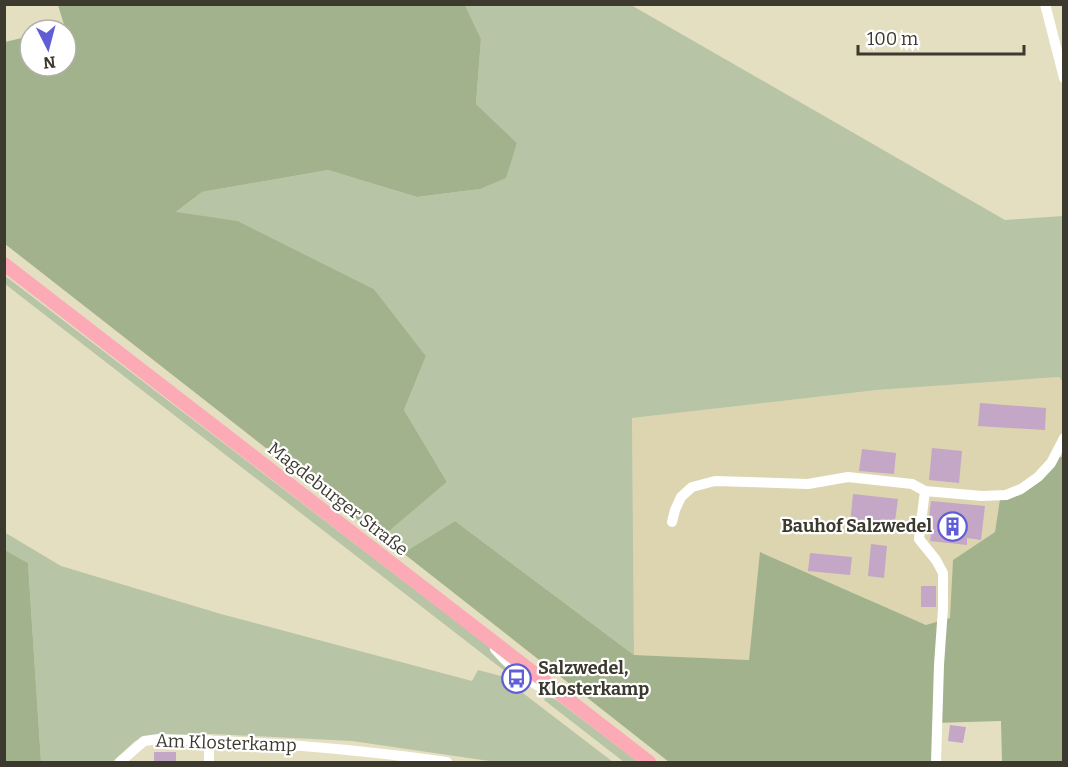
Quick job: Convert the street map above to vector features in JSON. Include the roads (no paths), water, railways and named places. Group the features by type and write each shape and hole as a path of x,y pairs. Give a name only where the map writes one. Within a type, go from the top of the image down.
{"main road":[{"name":"Magdeburger Straße","path":"4,264 649,762"}],"street":[{"path":"1045,4 1064,78"},
{"path":"672,522 681,497 692,487 703,483 808,484 848,477 912,483 925,491 982,496 1006,495 1021,489 1045,470 1064,438"},
{"path":"925,491 919,539 943,573 944,608 941,624 936,762"},
{"name":"Am Klosterkamp","path":"120,762 144,741 159,739 267,743 384,753 447,762"},
{"path":"209,740 209,762"}],"place":[{"name":"Bauhof Salzwedel","path":"953,526"},
{"name":"Salzwedel, Klosterkamp","path":"517,678"}]}
